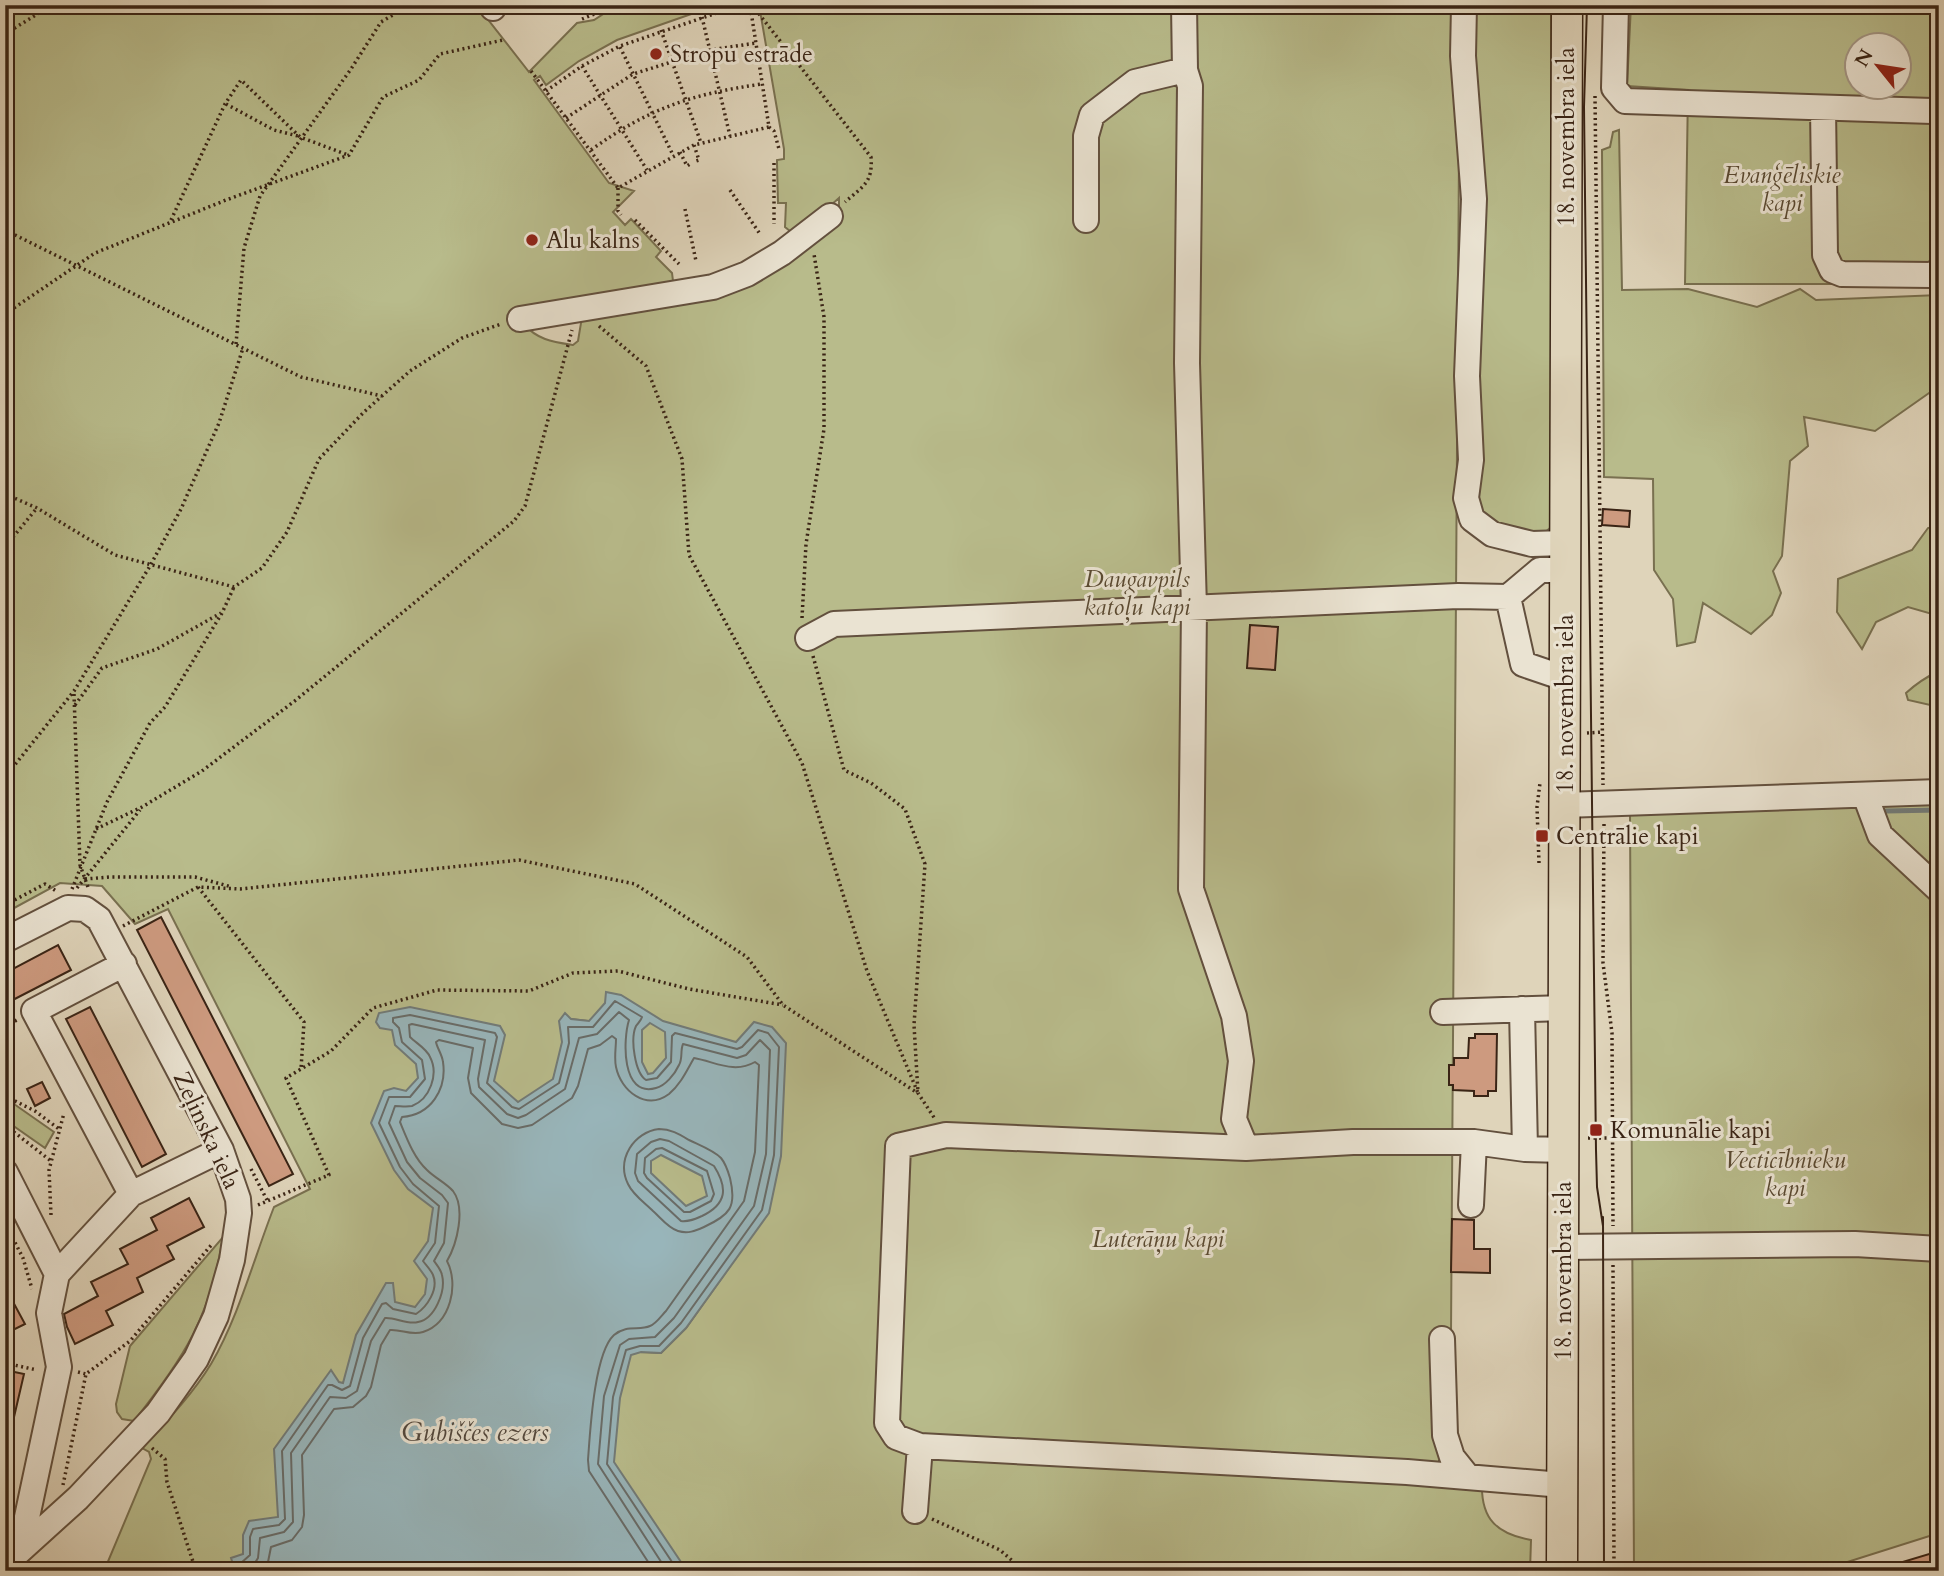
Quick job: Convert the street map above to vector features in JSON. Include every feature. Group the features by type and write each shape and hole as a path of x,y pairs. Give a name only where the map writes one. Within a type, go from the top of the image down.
{"main road":[{"name":"18. novembra iela","path":"1562,1571 1563,1247 1576,1144 1565,1008 1567,5"}],"street":[{"path":"1184,5 1185,70 1190,86 1187,363 1194,608 1191,889 1234,1016 1241,1061 1234,1119 1246,1148"},
{"path":"1464,5 1463,56 1474,199 1468,376 1471,460 1466,498 1472,519 1492,534 1565,556"},
{"path":"1616,5 1614,88 1625,102 1932,111 1939,114"},
{"path":"1086,220 1086,136 1092,115 1135,82 1185,70"},
{"path":"1823,108 1825,255 1832,270 1842,274 1931,275 1939,271"},
{"path":"520,320 713,287 747,274 782,253 830,216"},
{"path":"808,638 834,624 1458,596 1508,597 1540,570 1565,556"},
{"path":"1508,597 1523,664 1564,678"},
{"path":"1564,805 1939,792"},
{"path":"1866,794 1880,835 1939,890"},
{"path":"5,940 74,905"},
{"name":"Zeļinska iela","path":"13,1557 78,1498 141,1433 195,1359 216,1316 233,1260 239,1213 238,1199 221,1150 124,964 99,919 74,905"},
{"path":"124,964 34,1011 131,1194"},
{"path":"1444,1012 1565,1008"},
{"path":"1522,1009 1525,1149"},
{"path":"1562,1485 1407,1472 920,1446 895,1437 887,1423 898,1146 946,1135 1246,1148 1353,1142 1474,1142 1525,1149 1576,1144"},
{"path":"1471,1205 1474,1142"},
{"path":"13,1557 59,1367 49,1312 57,1274 131,1194 221,1150"},
{"path":"5,1172 57,1274"},
{"path":"1563,1247 1855,1244 1939,1249"},
{"path":"1442,1339 1445,1435 1452,1457 1468,1477"},
{"path":"915,1511 920,1446"}],"path":[{"path":"5,34 52,5"},
{"path":"236,344 244,248 260,196 351,69 381,22 410,5"},
{"path":"457,5 490,9"},
{"path":"582,19 602,11 609,5"},
{"path":"546,91 582,66 620,46 740,5"},
{"path":"751,5 769,127 774,131 779,149"},
{"path":"751,5 871,157 872,172 869,181 830,216"},
{"path":"702,17 730,136"},
{"path":"661,30 701,143"},
{"path":"5,314 95,253 170,222 349,156 383,97 419,80 440,54 503,40"},
{"path":"566,118 633,74 710,50 756,43"},
{"path":"620,46 673,155"},
{"path":"582,66 647,170"},
{"path":"531,71 618,188 618,211 621,215"},
{"path":"170,222 225,104 241,80 300,137"},
{"path":"590,150 621,128 685,99 762,83"},
{"path":"225,104 274,130 349,156"},
{"path":"618,188 679,151 769,127"},
{"path":"694,145 699,160 696,162"},
{"path":"679,151 687,166 690,164"},
{"path":"774,163 774,223"},
{"path":"730,190 760,234"},
{"path":"685,209 696,261"},
{"path":"635,220 679,264"},
{"path":"5,230 301,377 382,396"},
{"path":"810,232 824,317 824,429 806,544 802,617 844,770 871,783 905,809 925,864 914,1025 918,1093"},
{"path":"96,829 142,807 202,771 296,700 514,522 525,506 577,309 646,366 682,459 689,555 802,762 867,971 918,1093 946,1135"},
{"path":"74,905 90,889 80,865 107,802 150,723 165,707 222,613 234,587 262,568 287,532 319,459 410,371 462,338 492,326 520,320"},
{"path":"5,776 74,691 181,509 219,423 243,348"},
{"path":"5,494 37,508 115,555 234,587"},
{"path":"5,574 9,542 37,508"},
{"path":"74,707 102,667 157,649 222,613"},
{"path":"74,691 80,865 74,905"},
{"path":"74,905 85,879 142,807"},
{"path":"107,934 198,887 240,889 519,860 635,884 747,957 783,1004 918,1093"},
{"path":"85,879 195,877 240,889"},
{"path":"5,905 45,884 74,905"},
{"path":"198,887 304,1022 300,1070"},
{"path":"239,1213 329,1175 286,1078 331,1051 373,1008 438,990 529,992 573,973 618,971 689,989 783,1004"},
{"path":"41,1243 52,1237 49,1170 72,1082"},
{"path":"5,1096 35,1111 60,1129"},
{"path":"5,1125 51,1161"},
{"path":"1576,1144 1612,1138"},
{"path":"5,1223 23,1258 33,1291"},
{"path":"60,1497 86,1374 130,1341 214,1242"},
{"path":"5,1363 37,1370 39,1362"},
{"path":"71,1370 86,1374"},
{"path":"141,1433 147,1446 165,1459 167,1482 196,1571"},
{"path":"915,1511 1000,1550 1024,1571"}],"green space":[{"path":"5,5 601,5 585,13 479,8 529,72 577,23 594,20 617,5 717,5 617,40 579,61 546,85 540,76 534,80 609,183 634,191 613,212 625,225 631,219 661,251 656,257 672,273 673,281 670,286 523,323 540,337 573,345 578,341 582,317 715,293 839,215 839,198 796,236 785,227 786,203 778,203 777,163 777,160 784,159 784,149 759,5 1460,5 1450,1480 1482,1484 1484,1507 1493,1523 1509,1534 1531,1540 1530,1571 104,1571 151,1459 149,1452 142,1448 187,1397 221,1346 274,1207 310,1189 168,909 135,924 102,886 60,883 5,913","holes":["571,1019 589,1021 553,1080","738,1234 738,1255 686,1328 661,1353 642,1352"]},
{"path":"1551,5 1551,524 1542,535 1511,535 1476,512 1477,155 1474,7"},
{"name":"Evanģēliskie kapi","path":"1631,5 1939,5 1939,284 1685,284 1688,90 1627,86"},
{"path":"1619,130 1622,290 1688,289 1757,307 1800,289 1816,300 1939,295 1939,386 1875,431 1804,417 1808,446 1790,461 1782,556 1773,571 1781,593 1772,615 1751,634 1703,603 1695,642 1677,646 1673,599 1654,570 1653,479 1604,477 1602,150 1610,147 1613,132"},
{"path":"1939,525 1939,616 1908,607 1876,622 1862,649 1837,612 1838,579 1912,550 1928,528"},
{"path":"1939,671 1939,707 1908,700 1906,693"},
{"name":"Vecticībnieku kapi","path":"1939,803 1939,1533 1819,1571 1634,1571 1630,815"},
{"path":"14,1104 54,1132 45,1148 5,1120 5,1109"},
{"path":"223,1237 211,1291 181,1356 134,1421 122,1419 116,1404 130,1346"}],"water":[{"name":"Gubiščes ezers","path":"606,992 621,995 663,1021 736,1042 754,1022 772,1027 786,1043 781,1156 769,1213 686,1328 661,1353 641,1352 631,1355 620,1398 614,1462 687,1571 235,1571 231,1558 243,1554 243,1535 249,1521 278,1517 274,1449 331,1370 339,1382 343,1383 356,1335 386,1283 393,1283 395,1302 415,1307 425,1294 427,1279 414,1261 428,1241 433,1208 408,1189 394,1170 371,1123 384,1091 394,1088 406,1091 418,1078 416,1064 395,1045 392,1030 380,1028 376,1022 379,1013 410,1007 500,1026 505,1035 494,1081 518,1102 553,1079 562,1042 559,1021 565,1013 571,1019 589,1021 605,1003","holes":["650,1023 665,1032 666,1058 653,1073 648,1074 642,1062 642,1030","661,1155 702,1176 707,1196 686,1206 651,1173 651,1161"]}],"building":[{"path":"1603,509 1630,511 1629,527 1602,525"},
{"path":"1250,625 1278,627 1275,670 1247,668"},
{"path":"161,917 293,1174 269,1186 137,930"},
{"path":"58,945 71,970 5,1004 5,973"},
{"path":"90,1007 166,1154 142,1167 66,1019"},
{"path":"1475,1034 1497,1034 1496,1091 1488,1091 1488,1096 1474,1096 1474,1091 1453,1090 1453,1085 1449,1085 1449,1065 1454,1065 1454,1058 1468,1058 1469,1038 1475,1038"},
{"path":"42,1082 50,1098 35,1106 27,1089"},
{"path":"189,1198 204,1227 167,1246 174,1259 137,1278 143,1292 106,1311 113,1325 75,1344 64,1314 98,1296 91,1282 128,1264 120,1249 157,1230 151,1218"},
{"path":"1452,1219 1474,1220 1474,1249 1490,1249 1490,1273 1451,1272"},
{"path":"5,1287 25,1324 5,1334"},
{"path":"5,1370 24,1374 11,1430 5,1430"},
{"path":"1939,1551 1939,1567 1925,1571 1886,1571 1886,1567"}],"waterway":[{"path":"1886,811 1939,810"}],"tram line":[{"path":"1587,5 1584,107 1596,1150 1597,1187 1603,1226"},
{"path":"1603,1217 1604,1571"}],"place":[{"name":"Stropu estrāde","path":"656,54"},
{"name":"Alu kalns","path":"532,240"},
{"name":"Centrālie kapi","path":"1542,836"},
{"name":"Komunālie kapi","path":"1596,1130"}],"park label":[{"name":"Daugavpils katoļu kapi","path":"1137,593"},
{"name":"Luterāņu kapi","path":"1158,1239"}]}
